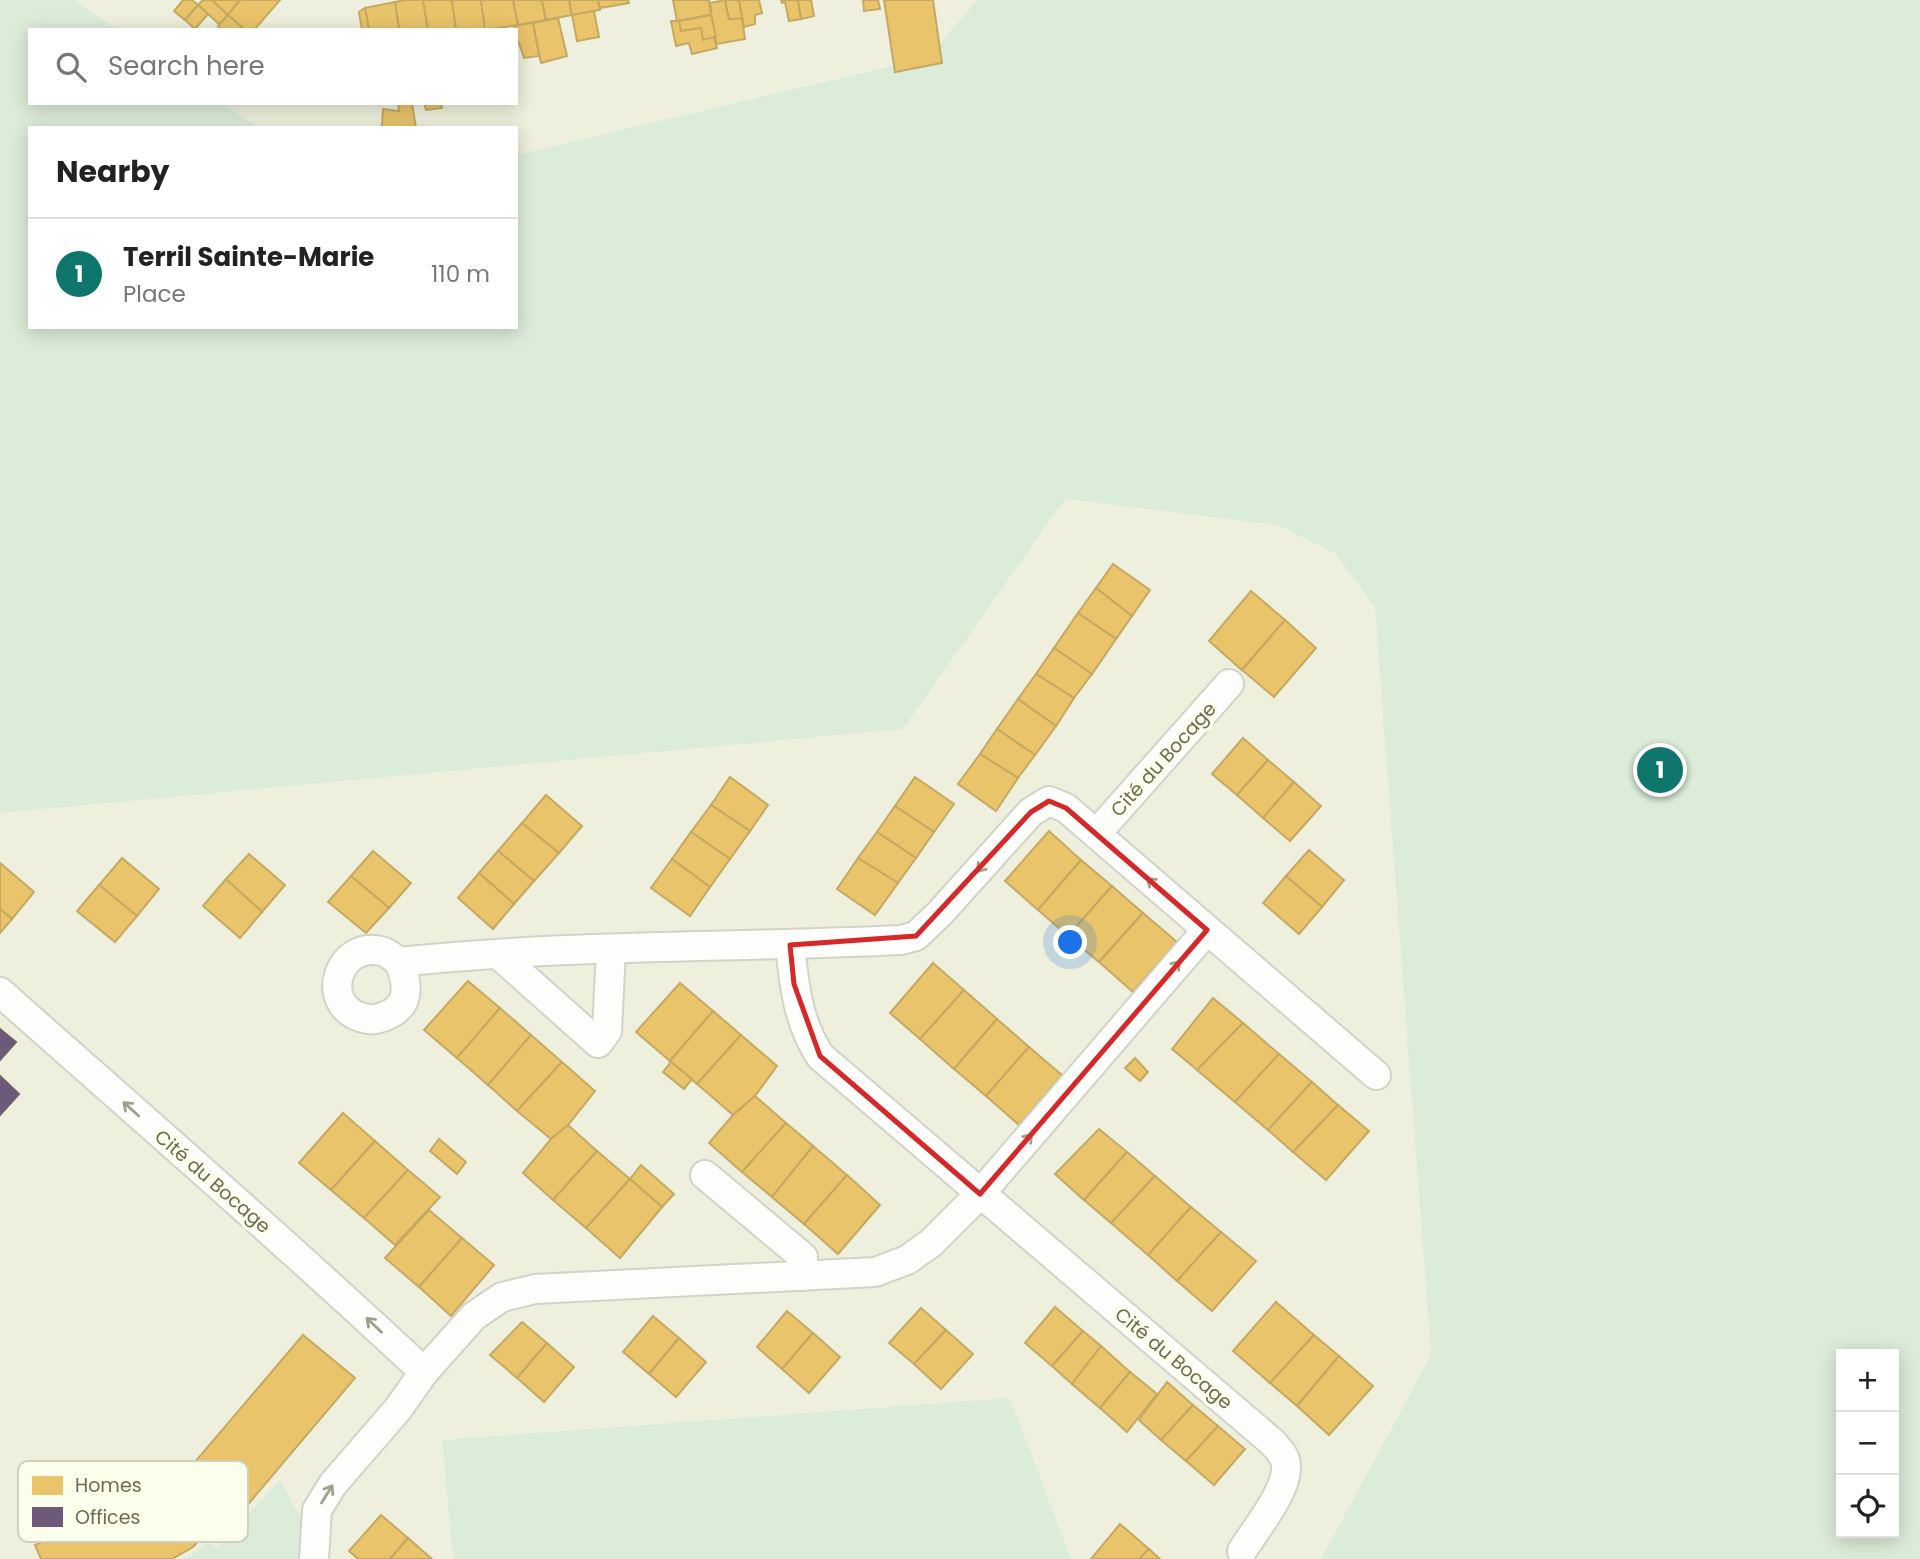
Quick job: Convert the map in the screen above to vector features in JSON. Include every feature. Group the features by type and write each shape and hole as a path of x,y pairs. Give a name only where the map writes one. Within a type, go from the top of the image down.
{"street":[{"name":"Cité du Bocage","path":"1096,834 1229,684"},
{"name":"Cité du Bocage","path":"399,962 498,954 901,940 916,936 1031,812 1049,802 1066,808 1376,1075"},
{"path":"314,1559 317,1510 333,1484 398,1409 424,1372 474,1316 502,1297 534,1289 875,1272 907,1260 932,1242 981,1194 1207,930"},
{"name":"Cité du Bocage","path":"790,945 793,984 800,1014 809,1038 820,1056 1272,1442 1283,1455 1287,1467 1279,1492 1242,1551"},
{"path":"498,954 598,1043 607,1031 611,950"},
{"name":"Cité du Bocage","path":"0,992 314,1269 424,1372"},
{"path":"705,1175 803,1257 803,1276"}],"highlighted area":[{"path":"1049,801 1066,808 1207,930 980,1194 820,1056 794,984 790,945 916,936 1031,812"}],"shaded area":[{"path":"0,0 75,0 114,28 28,28 28,105 226,105 254,126 28,126 28,329 518,329 518,155 928,57 977,0 1920,0 1920,1559 1321,1559 1431,1355 1375,608 1336,554 1277,525 1065,499 903,729 0,813"},
{"path":"75,0 977,0 928,56 518,155 518,126 254,126 226,105 518,105 518,28 114,28"},
{"path":"1065,499 1277,525 1336,554 1375,608 1431,1355 1321,1559 1071,1559 1010,1398 442,1440 453,1559 0,1559 0,813 903,729"},
{"path":"1010,1398 1071,1559 453,1559 442,1440"},
{"path":"280,1480 313,1542 314,1559 183,1559 192,1555 206,1542 217,1547 222,1542 248,1542 248,1514"}],"building: Homes":[{"path":"183,0 192,0 198,5 185,20 174,11"},
{"path":"203,0 212,0 228,15 219,24 198,5"},
{"path":"212,0 240,0 228,15"},
{"path":"240,0 280,0 256,28 243,28 228,15"},
{"path":"423,0 428,28 399,28 395,2"},
{"path":"423,0 452,0 456,28 428,28"},
{"path":"452,0 481,0 485,28 456,28"},
{"path":"481,0 513,0 518,25 485,28"},
{"path":"513,0 542,0 546,20 518,25"},
{"path":"542,0 569,0 572,15 546,20"},
{"path":"569,0 598,0 600,10 572,15"},
{"path":"598,0 628,0 629,3 600,8"},
{"path":"673,0 709,0 711,15 677,21"},
{"path":"725,0 729,19 742,18 745,39 717,44 710,3"},
{"path":"725,0 739,0 742,18 729,19"},
{"path":"739,0 759,0 762,13 755,15 755,24 744,27"},
{"path":"781,0 798,0 801,19 789,21 785,2 782,3"},
{"path":"798,0 811,0 814,16 801,19"},
{"path":"863,0 878,0 880,9 864,11"},
{"path":"884,0 933,0 942,63 895,72"},
{"path":"395,2 399,28 369,28 365,8"},
{"path":"198,5 208,14 196,28 185,20"},
{"path":"365,8 369,28 362,28 359,12"},
{"path":"594,11 599,37 577,41 572,15"},
{"path":"228,15 243,28 220,28 218,26"},
{"path":"711,15 716,37 703,40 701,28 681,31 679,21"},
{"path":"558,18 567,56 541,63 533,23"},
{"path":"671,21 679,21 681,31 701,28 703,40 714,37 717,48 692,54 689,43 676,46"},
{"path":"533,23 539,56 524,58 518,43 518,28 514,26"},
{"path":"398,105 412,105 416,126 383,126 383,109 399,111"},
{"path":"425,105 441,105 442,108 426,110"},
{"path":"1113,564 1150,590 1132,616 1096,588"},
{"path":"1096,588 1132,616 1116,639 1078,613"},
{"path":"1251,591 1285,620 1242,670 1209,641"},
{"path":"1078,613 1116,639 1092,674 1054,648"},
{"path":"1285,620 1316,648 1274,697 1242,670"},
{"path":"1054,648 1092,674 1074,698 1036,674"},
{"path":"1036,674 1074,698 1056,726 1018,699"},
{"path":"1018,699 1056,726 1035,755 997,729"},
{"path":"997,729 1035,755 1018,778 980,754"},
{"path":"1243,738 1268,760 1237,795 1212,774"},
{"path":"980,754 1018,778 996,811 958,784"},
{"path":"1268,760 1294,782 1263,818 1237,795"},
{"path":"730,777 768,805 750,831 711,805"},
{"path":"915,777 954,804 934,832 895,806"},
{"path":"1294,782 1321,806 1290,841 1263,818"},
{"path":"546,795 582,826 559,853 522,823"},
{"path":"711,805 750,831 730,859 691,832"},
{"path":"895,806 934,832 916,858 877,832"},
{"path":"522,823 559,853 534,881 498,851"},
{"path":"1049,831 1081,860 1038,910 1005,881"},
{"path":"691,832 730,859 710,887 672,859"},
{"path":"877,832 916,858 898,883 858,858"},
{"path":"1309,850 1344,880 1322,907 1286,876"},
{"path":"373,851 411,883 389,908 351,876"},
{"path":"498,851 534,881 514,904 479,873"},
{"path":"249,854 285,885 262,912 226,879"},
{"path":"122,858 159,889 137,916 99,885"},
{"path":"858,858 898,883 875,915 837,889"},
{"path":"672,859 710,887 690,916 651,888"},
{"path":"1081,860 1112,886 1068,936 1038,910"},
{"path":"0,863 34,892 12,919 0,909"},
{"path":"479,873 514,904 493,929 458,898"},
{"path":"351,876 389,908 366,933 328,902"},
{"path":"1286,876 1322,907 1299,934 1263,903"},
{"path":"226,879 262,912 240,938 203,906"},
{"path":"99,885 137,916 115,942 77,911"},
{"path":"1112,886 1143,913 1099,962 1068,936"},
{"path":"0,909 12,919 0,933"},
{"path":"1143,913 1177,942 1133,992 1099,962"},
{"path":"933,963 964,990 920,1039 890,1013"},
{"path":"468,981 500,1008 457,1058 424,1030"},
{"path":"680,983 713,1011 670,1061 636,1032"},
{"path":"964,990 997,1019 954,1069 920,1039"},
{"path":"1213,998 1243,1023 1197,1070 1172,1049"},
{"path":"500,1008 531,1035 488,1085 457,1058"},
{"path":"713,1011 741,1035 697,1084 670,1061"},
{"path":"997,1019 1029,1047 986,1096 954,1069"},
{"path":"1243,1023 1279,1054 1235,1102 1197,1070"},
{"path":"531,1035 562,1062 517,1111 488,1085"},
{"path":"741,1035 777,1066 755,1096 733,1115 697,1084"},
{"path":"1029,1047 1062,1075 1019,1125 986,1096"},
{"path":"1279,1054 1312,1082 1268,1130 1235,1102"},
{"path":"1135,1058 1148,1072 1140,1081 1125,1068"},
{"path":"562,1062 595,1091 568,1125 551,1139 517,1111"},
{"path":"671,1062 692,1079 684,1089 663,1072"},
{"path":"1312,1082 1338,1105 1293,1152 1268,1130"},
{"path":"755,1096 786,1123 742,1172 709,1143 733,1115"},
{"path":"1338,1105 1369,1131 1326,1180 1293,1152"},
{"path":"343,1113 375,1141 331,1190 299,1163"},
{"path":"786,1123 813,1146 772,1197 742,1172"},
{"path":"568,1125 597,1151 553,1200 523,1173 551,1139"},
{"path":"1099,1129 1127,1152 1084,1200 1055,1174"},
{"path":"439,1139 466,1162 457,1174 430,1151"},
{"path":"375,1141 408,1170 364,1218 331,1190"},
{"path":"813,1146 847,1175 804,1224 772,1197"},
{"path":"597,1151 630,1179 586,1228 553,1200"},
{"path":"1127,1152 1155,1176 1111,1223 1084,1200"},
{"path":"641,1165 674,1194 662,1207 630,1179"},
{"path":"408,1170 440,1197 395,1245 364,1218"},
{"path":"847,1175 880,1205 838,1254 804,1224"},
{"path":"1155,1176 1191,1207 1148,1255 1111,1223"},
{"path":"630,1179 662,1207 620,1258 586,1228"},
{"path":"1191,1207 1221,1232 1177,1281 1148,1255"},
{"path":"429,1210 462,1238 419,1287 385,1258"},
{"path":"1221,1232 1256,1261 1212,1311 1177,1281"},
{"path":"462,1238 494,1265 451,1316 419,1287"},
{"path":"1276,1302 1314,1335 1270,1383 1233,1351"},
{"path":"1055,1307 1083,1331 1052,1366 1025,1343"},
{"path":"921,1308 946,1330 914,1364 889,1343"},
{"path":"787,1311 813,1333 782,1369 757,1347"},
{"path":"653,1316 679,1338 649,1374 623,1352"},
{"path":"522,1322 547,1343 517,1378 490,1355"},
{"path":"946,1330 973,1354 941,1389 914,1364"},
{"path":"1083,1331 1101,1346 1072,1384 1052,1366"},
{"path":"813,1333 840,1357 809,1393 782,1369"},
{"path":"303,1335 355,1378 248,1504 248,1461 196,1461"},
{"path":"1314,1335 1339,1356 1297,1406 1270,1383"},
{"path":"679,1338 706,1362 676,1397 649,1374"},
{"path":"547,1343 574,1367 544,1402 517,1378"},
{"path":"1101,1346 1130,1372 1100,1408 1072,1384"},
{"path":"1339,1356 1373,1386 1329,1435 1297,1406"},
{"path":"1130,1372 1157,1394 1127,1432 1100,1408"},
{"path":"1167,1382 1193,1405 1161,1440 1139,1420"},
{"path":"1193,1405 1218,1426 1186,1461 1161,1440"},
{"path":"1218,1426 1245,1449 1214,1485 1186,1461"},
{"path":"381,1515 408,1538 390,1559 358,1559 349,1551"},
{"path":"1120,1524 1149,1549 1139,1559 1091,1559"},
{"path":"408,1538 432,1559 390,1559"},
{"path":"42,1542 198,1542 172,1559 41,1559 35,1545"},
{"path":"1149,1549 1160,1559 1139,1559"}],"building: Offices":[{"path":"0,1029 16,1042 0,1060"},
{"path":"0,1076 19,1094 0,1115"}],"place":[{"name":"Terril Sainte-Marie","path":"1660,770"}]}
